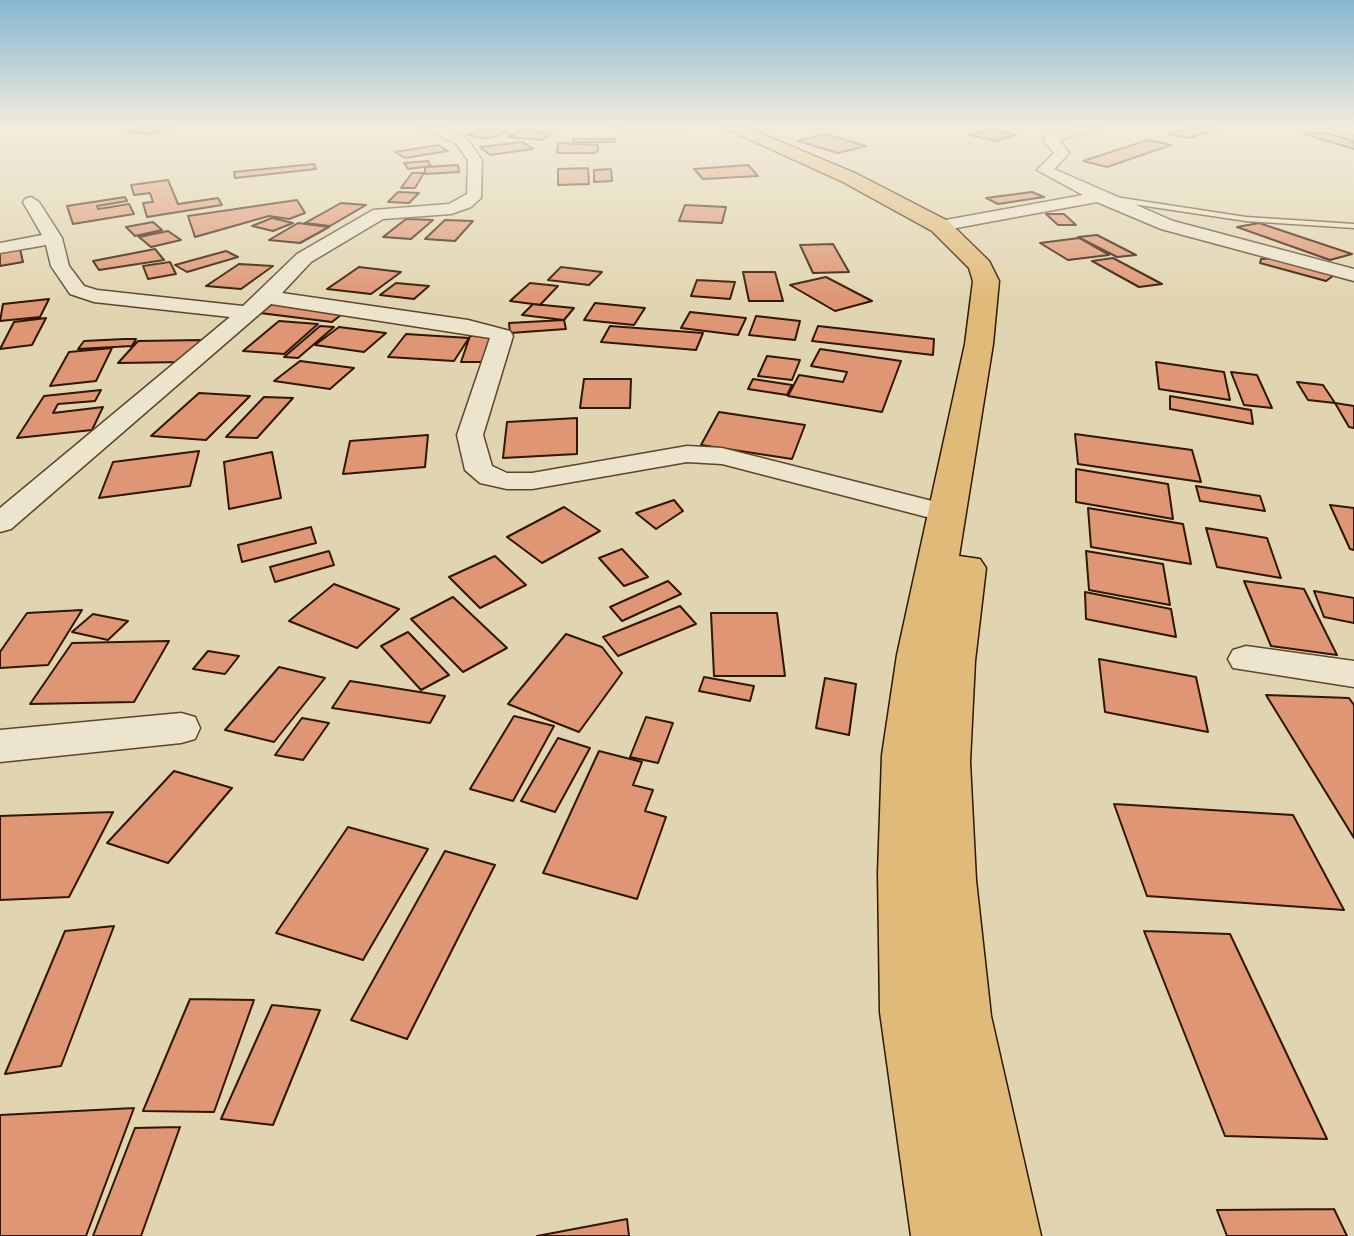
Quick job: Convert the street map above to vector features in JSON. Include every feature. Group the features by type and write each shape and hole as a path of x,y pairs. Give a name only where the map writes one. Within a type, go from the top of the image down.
{"highway":[{"path":"864,185 946,224 980,266 986,281 979,402 944,762 947,880 958,1016 1002,1236"},
{"path":"950,1236 913,1012 907,873 908,755 920,655 946,513 979,402"}],"street":[{"path":"0,523 267,297 304,258 379,214 451,209 465,204 475,195 475,185"},
{"path":"1074,185 1167,225 1354,275"},
{"path":"946,224 1099,197"},
{"path":"31,202 53,238 60,266 77,290 94,296 246,313"},
{"path":"0,248 53,238"},
{"path":"267,297 468,326 502,336 470,435 479,470 490,477 532,481 687,454 722,456 946,513"},
{"path":"0,487 43,487"},
{"path":"1246,659 1354,674"},
{"path":"0,746 181,728"}],"lane":[{"path":"1099,197 1246,219 1354,226"}],"building":[{"path":"131,185 170,185 178,204 218,198 222,205 147,217 143,203 153,202 150,193 134,195"},
{"path":"403,185 417,185 415,188 401,188"},
{"path":"398,192 419,193 409,203 388,202"},
{"path":"1032,192 1044,197 998,204 986,198"},
{"path":"125,197 127,201 97,206 98,209 129,204 134,214 73,224 67,206"},
{"path":"297,200 305,213 289,219 269,216 195,237 188,216"},
{"path":"341,203 366,205 330,226 305,223"},
{"path":"685,205 726,207 722,223 679,221"},
{"path":"1046,214 1064,214 1076,225 1058,225"},
{"path":"272,218 293,223 273,231 252,226"},
{"path":"406,219 433,220 411,239 383,237"},
{"path":"445,220 473,221 455,241 425,239"},
{"path":"153,222 162,230 135,236 126,227"},
{"path":"298,223 329,227 300,243 269,240"},
{"path":"1259,223 1352,254 1330,260 1237,227"},
{"path":"168,231 181,240 151,247 139,237"},
{"path":"1097,235 1136,255 1117,257 1078,237"},
{"path":"1079,238 1109,255 1068,260 1040,243"},
{"path":"833,244 849,272 813,273 800,245"},
{"path":"20,249 23,262 0,266 0,252"},
{"path":"155,249 164,260 99,270 93,261"},
{"path":"226,251 238,257 187,272 175,265"},
{"path":"1113,258 1162,284 1139,287 1092,261"},
{"path":"1277,258 1337,273 1326,281 1260,263 1261,259"},
{"path":"170,262 176,274 148,279 143,266"},
{"path":"239,264 273,266 241,289 206,286"},
{"path":"359,267 401,272 371,294 327,289"},
{"path":"561,267 602,272 589,285 548,280"},
{"path":"743,272 775,272 783,301 749,301"},
{"path":"826,277 872,301 835,311 790,285"},
{"path":"697,280 735,282 730,299 691,296"},
{"path":"396,283 429,286 414,299 380,295"},
{"path":"530,283 558,286 540,305 510,301"},
{"path":"49,299 40,317 0,321 3,304"},
{"path":"275,302 346,311 332,322 260,313"},
{"path":"595,303 645,308 634,325 584,320"},
{"path":"533,304 574,308 564,320 522,315"},
{"path":"690,312 746,318 738,335 681,328"},
{"path":"756,316 800,321 795,340 749,335"},
{"path":"46,318 32,345 0,349 14,322"},
{"path":"564,320 566,329 510,333 509,323"},
{"path":"279,321 318,324 284,354 243,351"},
{"path":"320,326 334,327 298,358 284,357"},
{"path":"610,326 703,333 696,350 601,342"},
{"path":"818,326 934,339 933,355 812,341"},
{"path":"339,327 386,333 364,352 315,345"},
{"path":"406,334 469,338 454,361 388,357"},
{"path":"470,336 491,336 484,362 461,362"},
{"path":"136,339 132,346 78,349 84,341"},
{"path":"203,340 185,362 118,363 138,341"},
{"path":"112,348 96,381 50,386 69,352"},
{"path":"820,349 901,361 882,412 788,396 799,375 843,382 847,372 811,366"},
{"path":"767,356 800,360 792,380 758,376"},
{"path":"300,361 354,368 330,389 274,381"},
{"path":"1156,362 1224,372 1230,400 1159,389"},
{"path":"1231,372 1257,375 1272,408 1244,405"},
{"path":"584,379 631,379 630,408 580,408"},
{"path":"753,379 792,385 787,395 748,389"},
{"path":"1297,382 1323,385 1335,403 1308,400"},
{"path":"101,390 95,401 58,404 53,413 103,407 92,430 17,438 44,396"},
{"path":"199,393 250,396 206,440 151,436"},
{"path":"1170,396 1251,410 1253,424 1170,409"},
{"path":"264,397 293,398 257,438 226,437"},
{"path":"1335,403 1354,406 1354,428 1349,427"},
{"path":"719,412 805,425 792,459 701,445"},
{"path":"577,418 577,454 503,458 507,422"},
{"path":"1075,434 1192,450 1201,482 1078,464"},
{"path":"428,435 425,467 343,474 350,441"},
{"path":"199,451 190,486 99,498 113,462"},
{"path":"272,452 281,498 229,509 224,462"},
{"path":"1076,469 1168,484 1173,519 1076,502"},
{"path":"1196,486 1260,496 1265,511 1200,501"},
{"path":"674,500 683,511 656,529 636,513"},
{"path":"1330,505 1354,508 1354,550 1350,549"},
{"path":"564,507 600,531 542,563 507,537"},
{"path":"1088,508 1183,524 1191,564 1091,547"},
{"path":"311,527 316,543 242,562 238,545"},
{"path":"1206,528 1267,538 1281,578 1217,567"},
{"path":"622,549 648,577 624,586 599,558"},
{"path":"329,551 334,565 275,582 270,567"},
{"path":"1086,551 1163,564 1170,605 1089,590"},
{"path":"495,556 526,585 480,608 449,577"},
{"path":"668,581 681,594 622,621 610,607"},
{"path":"1244,581 1304,589 1337,655 1271,646"},
{"path":"334,584 399,609 357,648 289,621"},
{"path":"1314,591 1354,598 1354,623 1324,617"},
{"path":"1085,592 1171,609 1176,637 1086,619"},
{"path":"453,597 507,648 463,672 411,619"},
{"path":"680,606 696,624 618,656 603,637"},
{"path":"82,610 48,665 0,668 0,652 27,613"},
{"path":"711,613 777,613 785,676 714,676"},
{"path":"93,614 128,621 108,640 72,632"},
{"path":"408,632 449,675 421,690 381,646"},
{"path":"566,634 602,647 622,673 579,732 508,704"},
{"path":"169,641 134,702 30,704 72,643"},
{"path":"208,651 239,656 225,674 193,669"},
{"path":"1099,659 1196,677 1208,732 1105,712"},
{"path":"279,667 325,678 274,742 225,730"},
{"path":"704,677 754,686 750,701 699,691"},
{"path":"825,678 856,684 849,735 816,728"},
{"path":"350,681 445,696 430,723 332,708"},
{"path":"1266,695 1349,698 1354,705 1354,838"},
{"path":"514,716 554,726 513,801 470,789"},
{"path":"646,717 673,723 658,763 630,757"},
{"path":"302,718 329,723 303,760 275,755"},
{"path":"558,738 590,748 555,812 521,801"},
{"path":"599,751 642,762 633,785 653,790 645,811 666,817 637,899 543,873"},
{"path":"174,771 232,788 168,863 107,843"},
{"path":"1114,804 1293,815 1344,910 1147,896"},
{"path":"113,812 69,897 0,900 0,816"},
{"path":"348,827 428,849 363,960 276,933"},
{"path":"445,851 495,865 407,1039 351,1020"},
{"path":"114,926 61,1066 5,1074 65,931"},
{"path":"1144,931 1230,934 1327,1139 1225,1136"},
{"path":"190,999 254,1000 214,1112 143,1111"},
{"path":"272,1005 320,1010 273,1125 221,1119"},
{"path":"134,1108 86,1236 0,1236 0,1115"},
{"path":"180,1127 141,1236 93,1236 135,1128"},
{"path":"1334,1209 1347,1236 1227,1236 1217,1210"},
{"path":"627,1219 629,1236 537,1236"}]}
